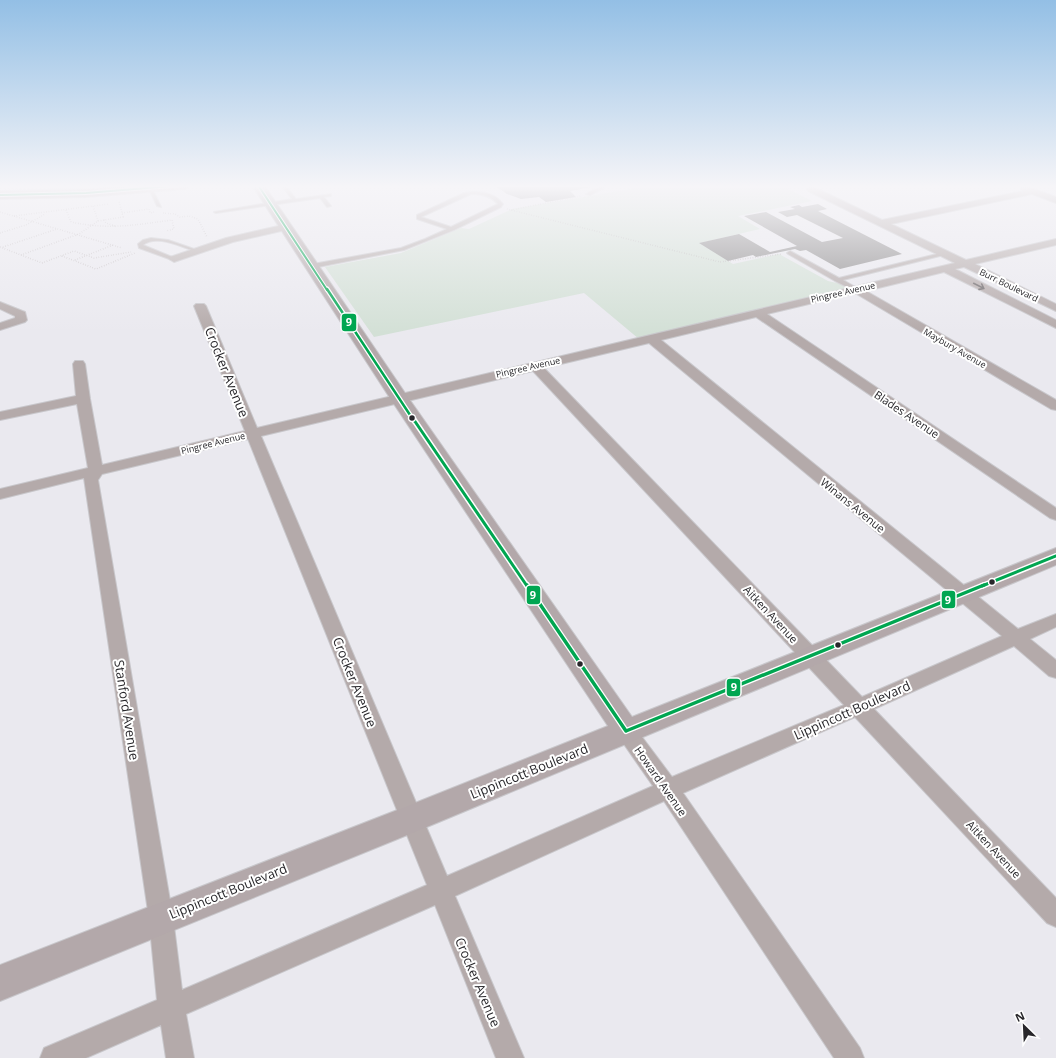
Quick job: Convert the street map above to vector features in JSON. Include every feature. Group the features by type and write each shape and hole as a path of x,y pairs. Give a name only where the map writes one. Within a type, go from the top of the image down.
{"street":[{"path":"174,259 195,250 251,234"},
{"name":"Howard Avenue","path":"292,234 399,398 626,731 668,789 850,1058"},
{"name":"Burr Boulevard","path":"905,234 1056,308"},
{"name":"Pingree Avenue","path":"0,494 944,268 1053,244"},
{"name":"Burr Boulevard","path":"944,268 1056,324"},
{"name":"Maybury Avenue","path":"855,290 1056,406"},
{"path":"0,305 21,314 21,320 0,327"},
{"name":"Crocker Avenue","path":"200,306 510,1058"},
{"name":"Blades Avenue","path":"758,313 1056,515"},
{"name":"Winans Avenue","path":"651,338 1056,671"},
{"name":"Stanford Avenue","path":"79,364 83,399 96,471 91,480 161,918 171,1008 180,1058"},
{"name":"Aitken Avenue","path":"535,366 860,707 1056,916"},
{"path":"0,416 83,399"},
{"name":"Lippincott Boulevard","path":"0,982 411,819 1056,556"},
{"name":"Lippincott Boulevard","path":"54,1058 440,891 668,789 860,707 1056,620"}],"lane":[{"path":"313,266 402,249 440,234"},
{"path":"174,259 141,247 140,245 142,242 160,239 195,250"},
{"path":"790,252 855,290"},
{"path":"837,280 945,254"}],"path":[{"path":"1,247 41,234"},
{"path":"21,255 77,234"},
{"path":"79,234 122,248"},
{"path":"607,234 720,262 790,252"},
{"path":"74,260 114,245"},
{"path":"1,247 42,263 74,251 94,258 131,252"},
{"path":"62,255 96,269 135,253"}],"shaded area":[{"path":"446,234 737,234 700,243 733,264 779,254 828,281 841,284 848,289 639,339 584,293 374,337 325,267 401,253"}],"building":[{"path":"740,234 770,252 797,246 776,234 808,234 822,242 843,238 836,234 864,234 902,254 840,269 806,250 800,251 795,249 756,257 753,255 728,261 699,243"}],"transit line":[{"name":"9","path":"291,234 399,398 626,731"},
{"name":"9","path":"626,731 1056,556"}]}
